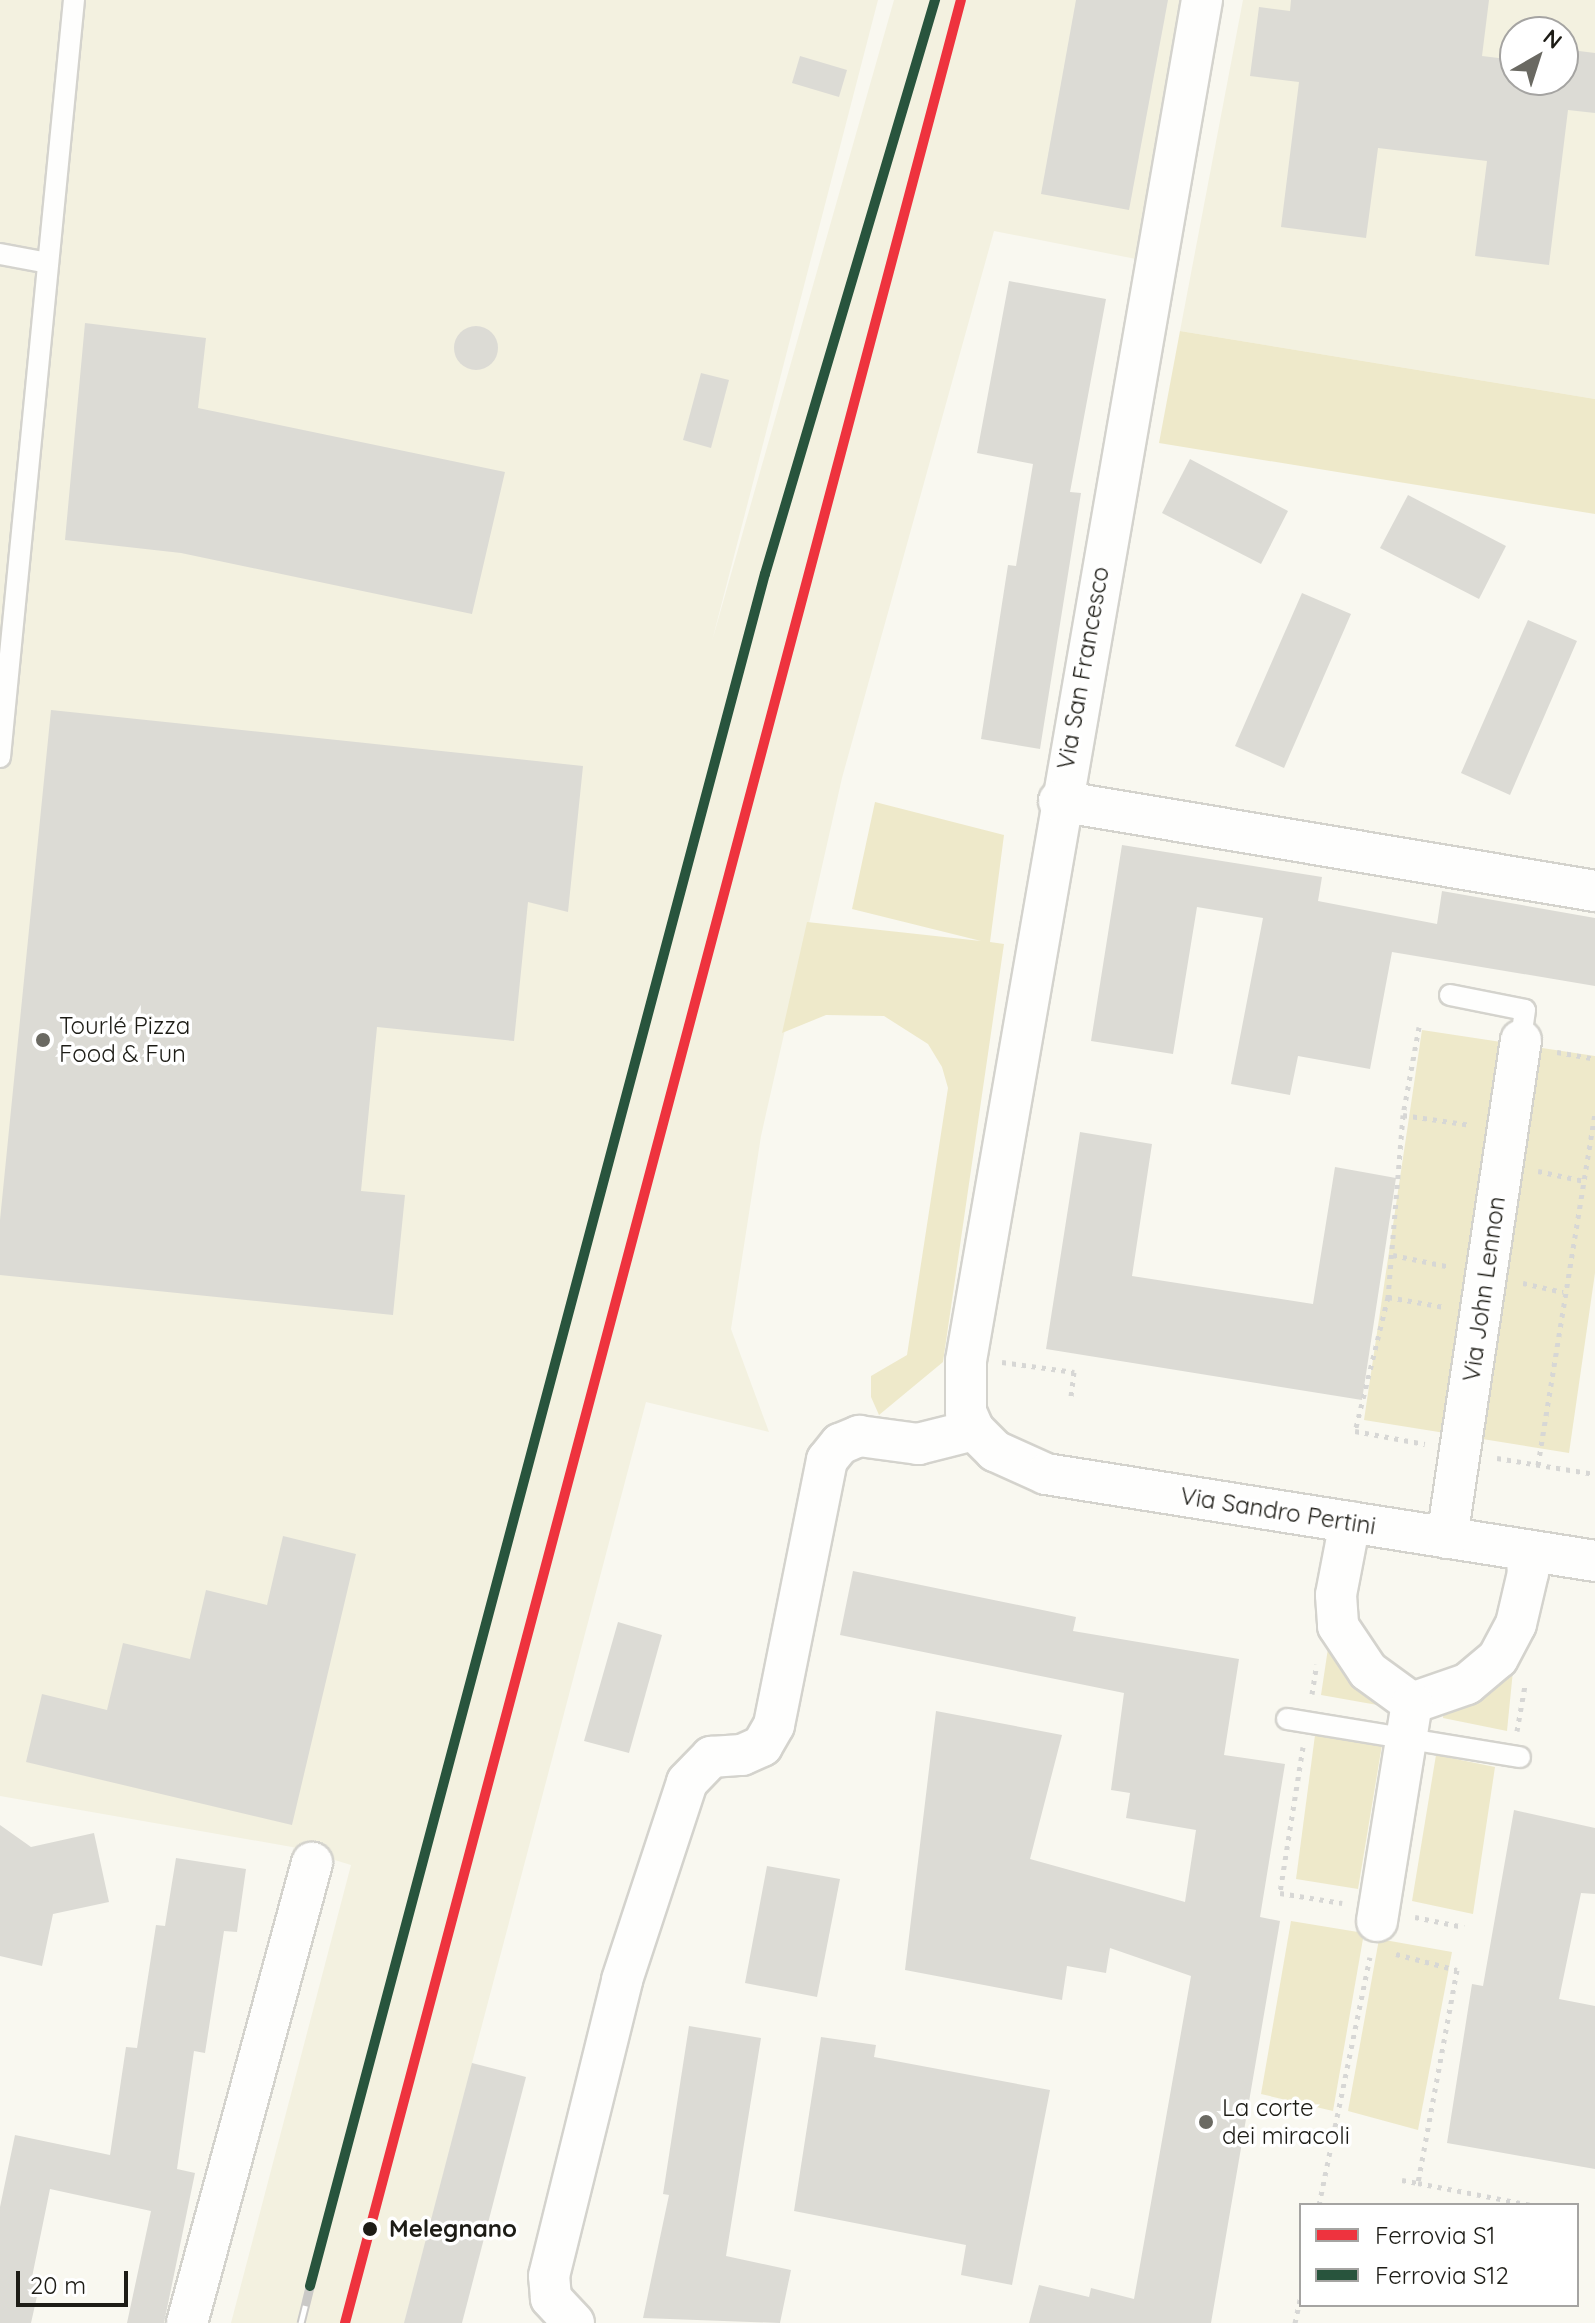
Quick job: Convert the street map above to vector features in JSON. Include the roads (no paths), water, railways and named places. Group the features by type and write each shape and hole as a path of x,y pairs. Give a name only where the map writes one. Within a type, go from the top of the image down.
{"street":[{"name":"Via San Francesco","path":"1202,0 1059,801 1595,891"},
{"path":"574,2323 551,2298 549,2276 614,2009 682,1795 702,1762 722,1753 753,1751 768,1736 824,1470 840,1444 867,1436 918,1444 974,1430 965,1404 966,1361 1059,801"},
{"name":"Via John Lennon","path":"1447,1538 1521,1040"},
{"name":"Via Sandro Pertini","path":"974,1430 1004,1458 1046,1474 1595,1561"},
{"path":"1350,1522 1336,1595 1338,1626 1350,1650 1409,1721"},
{"path":"1376,1926 1409,1721 1467,1684 1498,1658 1516,1624 1528,1573 1526,1551"},
{"path":"187,2323 312,1863"}],"lane":[{"path":"0,757 9,576 48,263 74,0"},
{"path":"0,254 48,263"},
{"path":"1450,995 1525,1010 1521,1040"},
{"path":"1297,1721 1409,1721 1520,1757"}],"railway":[{"path":"301,2323 310,2286"}],"rail line":[{"name":"S12","path":"310,2286 765,574 935,0"},
{"name":"S1","path":"345,2323 961,0"}],"place":[{"name":"Tourlé Pizza Food & Fun","path":"43,1040"},
{"name":"La corte dei miracoli","path":"1206,2122"},
{"name":"Melegnano","path":"370,2229"}]}
